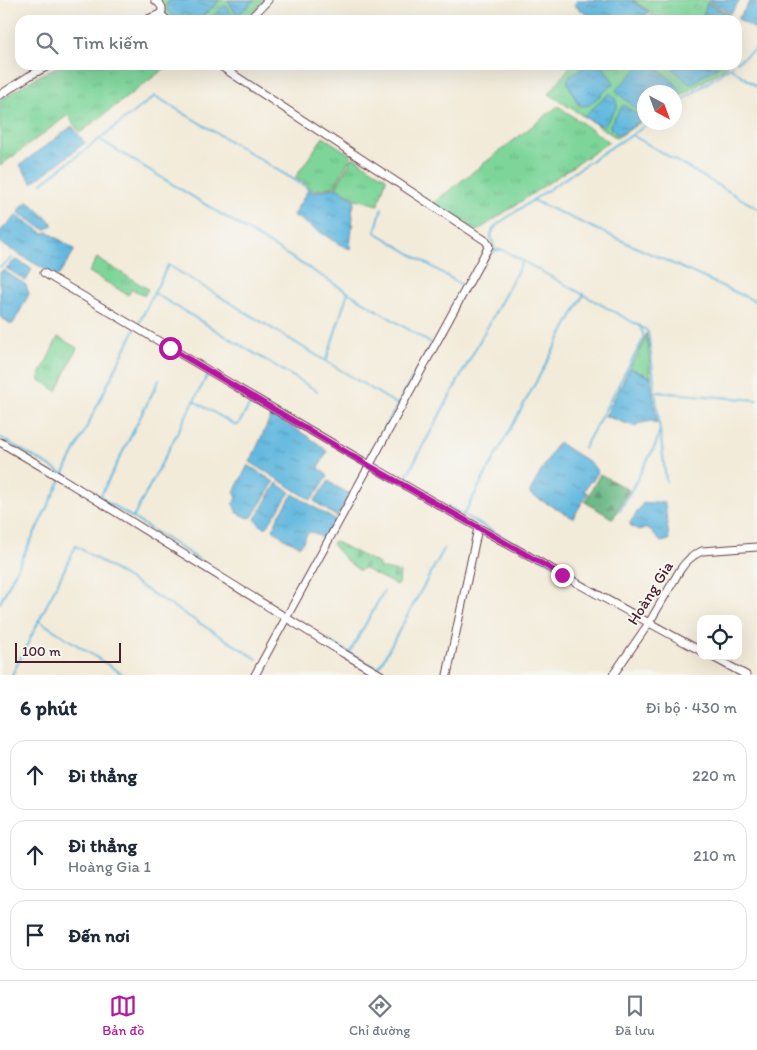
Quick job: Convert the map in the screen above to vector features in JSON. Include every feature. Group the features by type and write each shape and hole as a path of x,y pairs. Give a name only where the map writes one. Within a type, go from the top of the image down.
{"street":[{"path":"155,0 162,8 160,14"},
{"path":"254,15 268,0"},
{"path":"0,95 40,70"},
{"path":"227,70 488,243 489,246 255,675"},
{"path":"44,274 368,465 697,649"},
{"path":"0,442 381,675"},
{"path":"447,675 478,528"},
{"name":"Hoàng Gia","path":"613,675 649,623 684,564 697,553 709,550 757,547"},
{"path":"718,660 746,675"}],"green space":[{"path":"158,0 265,0 251,15 166,15"},
{"path":"632,0 706,0 729,15 651,15 652,13"},
{"path":"51,70 162,70 81,132 79,132 68,115 0,166 0,100"},
{"path":"567,70 722,70 682,96 682,85 637,85 637,125 617,138 549,94"},
{"path":"558,106 609,142 477,231 433,203"},
{"path":"323,137 351,156 335,186 315,190 309,189 307,185 295,178"},
{"path":"353,157 386,178 378,205 356,199 336,187"},
{"path":"97,258 148,289 144,296 132,289 128,295 89,272"},
{"path":"646,333 651,377 630,368 644,342"},
{"path":"58,337 77,348 57,391 38,379"},
{"path":"600,474 629,490 613,519 585,502"},
{"path":"334,541 379,564 379,568 400,572 399,584 396,585 363,568 360,571 347,561 332,544"}],"water":[{"path":"171,0 219,0 204,15 172,15 166,4"},
{"path":"228,0 254,0 238,15"},
{"path":"577,0 630,0 649,12 647,15 587,15 574,5"},
{"path":"708,0 740,0 731,13 729,13"},
{"path":"751,0 757,0 757,30 742,21 741,15"},
{"path":"707,3 727,15 703,15"},
{"path":"226,6 232,15 214,15"},
{"path":"579,70 605,70 614,83 589,105 583,106 578,104 568,83 568,79"},
{"path":"636,70 658,70 676,85 637,85 637,109 616,90"},
{"path":"674,70 712,70 690,84"},
{"path":"610,93 616,100 617,107 604,126 592,122 584,116"},
{"path":"623,105 637,114 637,123 622,134 616,134 610,125"},
{"path":"72,126 85,143 32,183 20,165"},
{"path":"336,188 355,200 352,212 350,249 337,243 293,215 308,190 314,192"},
{"path":"28,201 52,223 52,226 45,230 19,213 21,207"},
{"path":"17,215 43,233 48,232 73,248 73,253 59,275 56,276 0,243 0,231"},
{"path":"17,260 32,269 26,281 6,268"},
{"path":"3,270 26,285 29,294 13,324 0,317 0,272"},
{"path":"630,368 651,377 657,423 651,421 637,424 636,427 605,416"},
{"path":"271,416 301,432 327,452 319,467 328,476 311,500 250,462"},
{"path":"559,443 591,463 598,472 584,491 588,493 573,518 530,494 556,445"},
{"path":"248,465 274,482 252,517 249,518 237,513 233,504 237,497 234,492"},
{"path":"329,481 350,494 337,517 314,501"},
{"path":"277,483 290,492 267,527 262,527 255,519"},
{"path":"293,494 335,520 324,540 315,533 309,532 300,546 282,537 273,529 278,517"},
{"path":"664,502 669,540 661,542 648,528 638,530 630,525 643,503"}],"waterway":[{"path":"742,58 757,48"},
{"path":"682,100 726,70"},
{"path":"734,70 757,87"},
{"path":"42,183 155,96 306,187 308,190"},
{"path":"495,250 491,235 499,223 639,130"},
{"path":"632,135 757,208"},
{"path":"99,139 432,344"},
{"path":"532,200 757,302"},
{"path":"382,208 375,232 462,285 463,288"},
{"path":"482,267 493,252 503,250 648,332 666,481"},
{"path":"0,267 12,258"},
{"path":"404,481 523,261"},
{"path":"138,325 168,265 398,405"},
{"path":"326,361 348,292"},
{"path":"154,293 317,391"},
{"path":"464,514 584,294"},
{"path":"584,448 643,340 643,333 639,325"},
{"path":"0,603 135,329"},
{"path":"368,458 430,347"},
{"path":"133,518 208,374"},
{"path":"101,498 159,380"},
{"path":"656,392 757,400"},
{"path":"194,401 235,425 238,425 252,401"},
{"path":"620,511 656,444 660,430"},
{"path":"0,437 200,560"},
{"path":"447,506 574,576"},
{"path":"12,675 76,546 257,659"},
{"path":"378,669 444,549"},
{"path":"350,652 384,591"},
{"path":"38,620 124,675"},
{"path":"329,641 375,667"},
{"path":"381,671 388,675"}],"route":[{"path":"170,348 368,465 562,575"}]}
